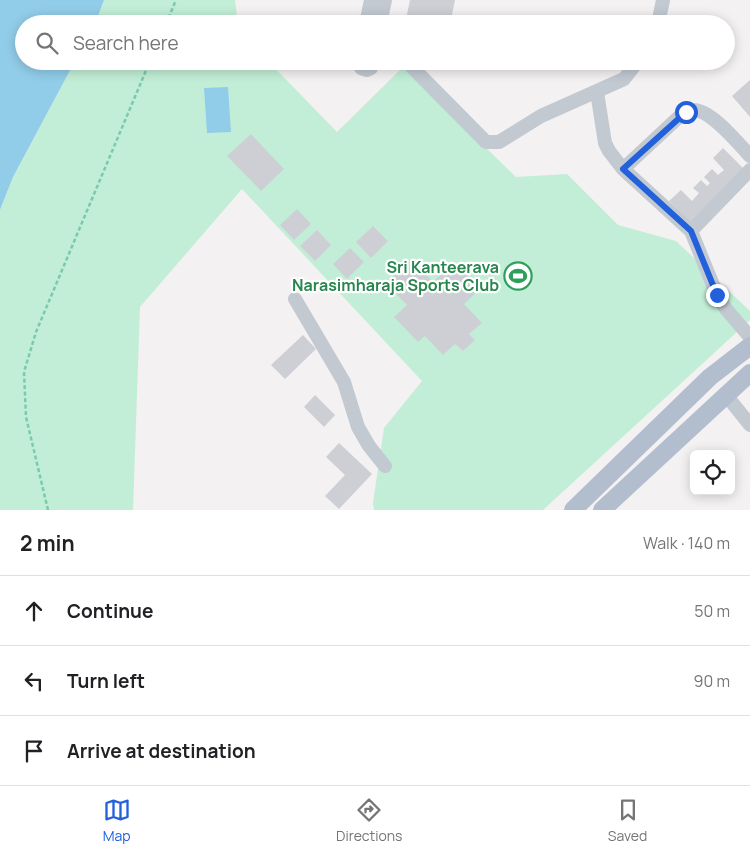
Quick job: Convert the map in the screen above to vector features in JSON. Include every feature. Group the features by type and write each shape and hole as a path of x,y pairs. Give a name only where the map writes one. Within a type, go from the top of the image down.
{"main road":[{"path":"573,510 710,377 750,346"},
{"path":"602,510 750,373"}],"street":[{"path":"368,15 371,0"},
{"path":"382,15 385,0"},
{"path":"660,15 663,0"},
{"path":"415,70 486,142 500,142 542,116 624,79 631,70"},
{"path":"597,92 605,143 609,151 623,169 691,231 717,295 750,337"},
{"path":"623,169 681,115 692,110 699,110 710,115 750,156"},
{"path":"691,231 750,170"},
{"path":"295,299 344,382 358,426 369,446 385,466"},
{"path":"726,395 750,425"}],"path":[{"path":"170,15 176,0"},
{"path":"48,510 26,417 24,372 36,332 146,70"}],"green space":[{"path":"104,0 235,0 237,15 98,15"},
{"name":"Sri Kanteerava Narasimharaja Sports Club","path":"70,70 277,70 337,132 400,70 406,70 516,177 567,174 618,225 676,241 750,311 750,320 543,510 374,510 373,503 384,428 422,381 242,189 140,307 133,510 0,510 0,210 13,177"}],"water":[{"path":"0,0 104,0 98,15 15,15 15,70 70,70 13,177 0,210"},
{"path":"228,87 231,132 207,133 204,88"}],"building":[{"path":"410,0 455,0 452,15 407,15"},
{"path":"750,80 750,117 732,96"},
{"path":"251,134 284,169 261,191 227,156"},
{"path":"723,148 746,171 692,224 669,201 681,190 692,201 699,193 693,188 701,180 707,186 710,183 704,177 712,169 718,175 724,170 713,158"},
{"path":"297,209 311,224 294,240 280,225"},
{"path":"373,226 388,241 371,258 356,242"},
{"path":"317,230 331,245 315,261 300,246"},
{"path":"350,248 364,262 347,279 333,264"},
{"path":"411,259 433,282 454,262 480,289 464,304 482,323 469,334 475,340 463,351 455,344 443,355 425,336 418,342 394,317 407,305 385,283"},
{"path":"303,335 316,349 285,379 271,365"},
{"path":"315,395 335,415 324,427 304,407"},
{"path":"339,443 372,474 339,509 325,496 345,475 326,457"}],"place":[{"name":"Sri Kanteerava Narasimharaja Sports Club","path":"518,276"}],"route":[{"path":"686,112 623,169 691,231 717,295"}]}
